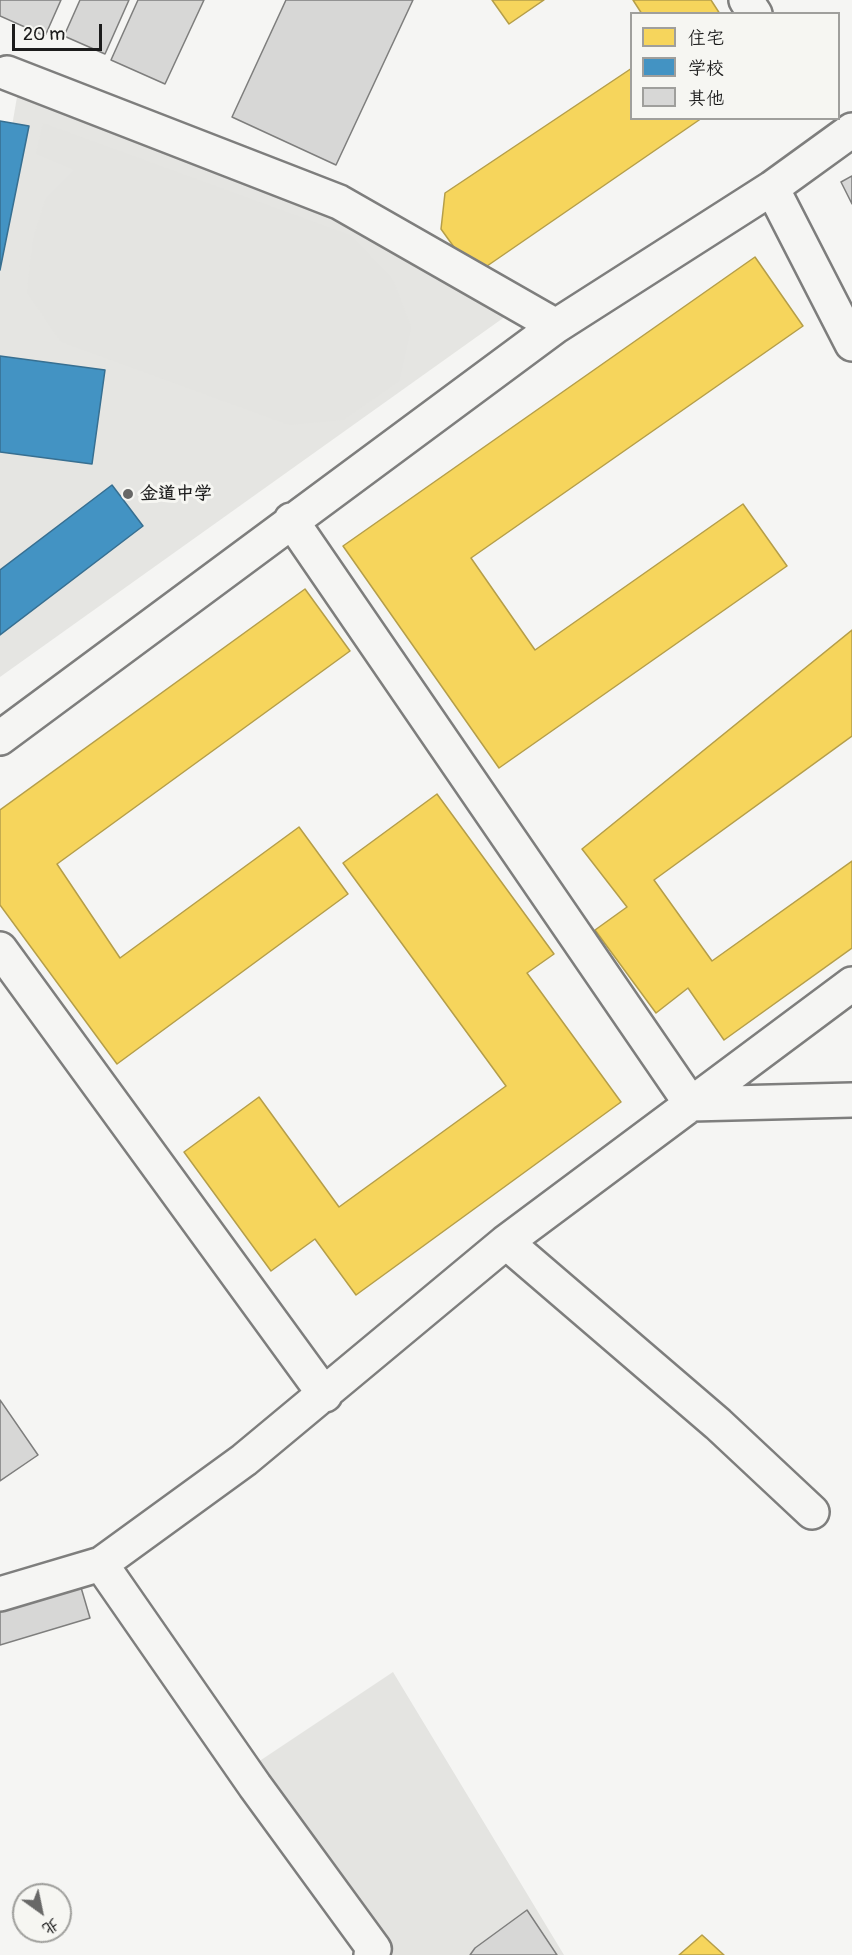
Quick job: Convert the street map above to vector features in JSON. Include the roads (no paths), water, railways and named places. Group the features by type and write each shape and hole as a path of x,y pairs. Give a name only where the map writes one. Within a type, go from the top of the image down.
{"street":[{"path":"7,73 339,202 556,326"},
{"path":"0,738 291,520 556,326 772,188 840,129"},
{"path":"772,188 852,344"},
{"path":"291,520 691,1104"},
{"path":"0,949 325,1395"},
{"path":"0,1594 101,1564 244,1460 325,1395 506,1242 852,984"},
{"path":"691,1104 852,1100"},
{"path":"506,1242 718,1424 812,1512"},
{"path":"101,1564 255,1786 374,1949 371,1955"}],"place":[{"name":"金道中学","path":"128,494"}]}
